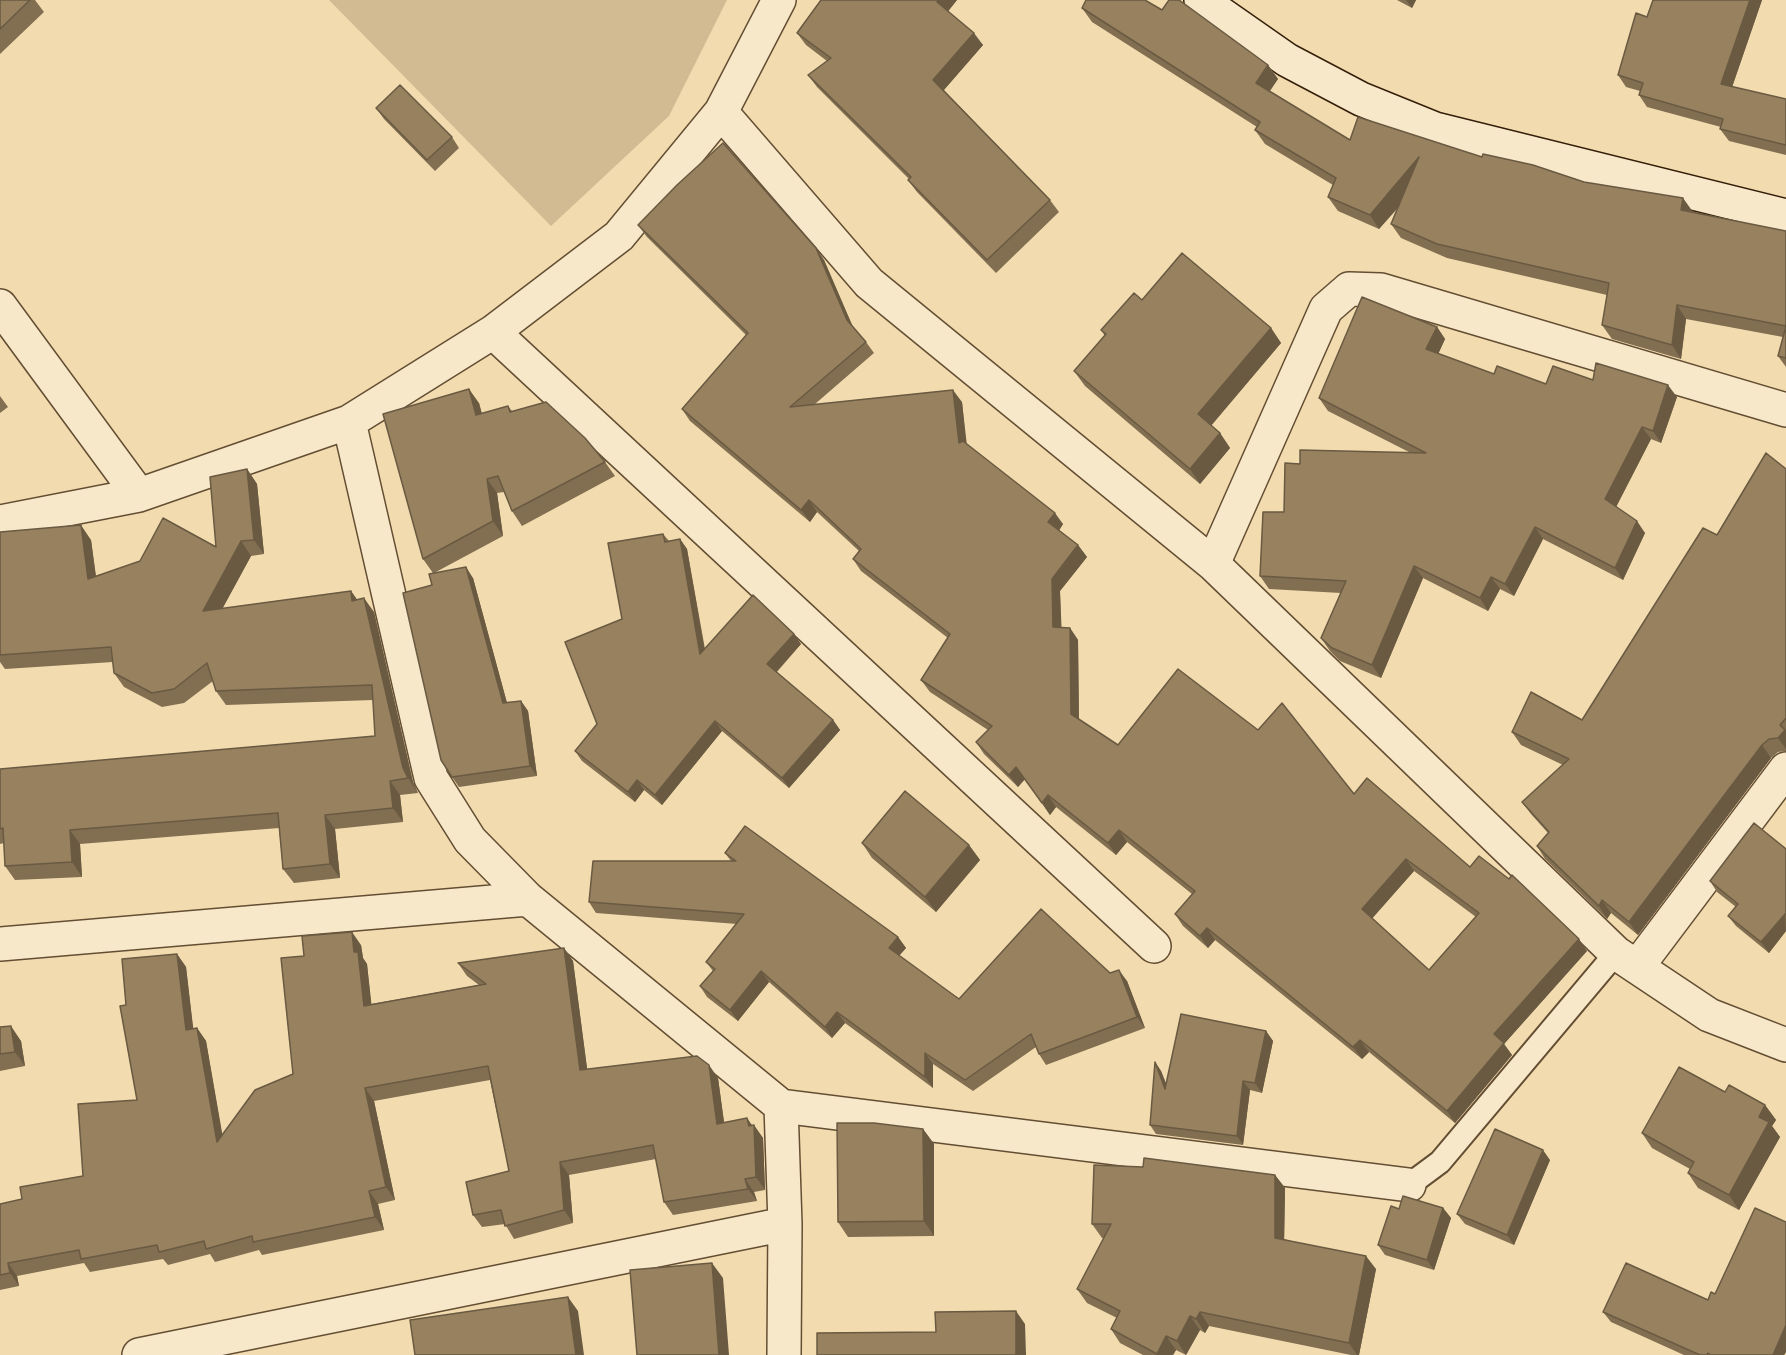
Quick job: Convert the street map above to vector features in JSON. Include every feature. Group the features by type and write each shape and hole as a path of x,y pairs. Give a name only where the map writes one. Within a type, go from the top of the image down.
{"street":[{"path":"0,522 139,495 349,422 493,332 619,236 722,112 779,0"},
{"path":"1201,0 1287,60 1361,99 1435,129 1786,216"},
{"path":"722,112 869,284 1213,564 1626,960 1709,1015 1786,1045"},
{"path":"1213,564 1326,309 1349,289 1381,290 1786,410"},
{"path":"0,306 139,495"},
{"path":"493,332 1154,946"},
{"path":"349,422 430,778 470,840 528,899 782,1106 1409,1185"},
{"path":"1626,960 1786,769"},
{"path":"0,944 528,899"},
{"path":"782,1106 785,1224 784,1355"},
{"path":"140,1355 785,1224"}],"lane":[{"path":"1409,1185 1440,1162 1626,960"}],"shaded area":[{"path":"329,0 727,0 669,116 551,226"}],"building":[{"path":"0,0 30,0 0,29"},
{"path":"821,0 938,0 937,2 974,33 933,80 1050,200 987,260 908,180 911,177 808,75 831,58 797,33"},
{"path":"1086,0 1145,0 1162,10 1169,0 1179,0 1268,65 1256,83 1350,140 1358,117 1482,157 1483,154 1533,165 1584,182 1683,198 1681,210 1786,231 1786,326 1677,305 1672,345 1602,325 1609,283 1437,244 1391,224 1419,157 1370,215 1328,197 1336,178 1255,130 1260,122 1082,8"},
{"path":"1653,0 1750,0 1721,84 1786,99 1786,145 1720,129 1723,119 1639,95 1643,83 1618,75 1636,13 1647,17"},
{"path":"400,85 452,137 427,160 376,108"},
{"path":"723,143 816,248 847,320 866,342 790,407 953,390 959,443 963,441 1055,513 1048,522 1078,545 1052,579 1053,627 1070,628 1071,714 1118,745 1178,669 1258,730 1282,703 1354,794 1367,778 1470,867 1479,856 1509,879 1512,875 1579,939 1494,1034 1504,1043 1447,1111 1360,1040 1353,1047 1207,928 1200,936 1175,914 1195,891 1119,830 1108,843 1048,795 1042,803 1016,767 1009,775 976,742 992,726 921,680 950,634 853,559 861,549 809,500 801,510 682,409 748,333 638,225","holes":["1406,859 1479,913 1429,970 1362,909"]},
{"path":"1182,253 1271,328 1198,414 1220,433 1190,469 1074,371 1106,334 1101,330 1134,293 1142,300"},
{"path":"1362,297 1437,327 1426,349 1494,374 1497,366 1546,384 1553,366 1593,380 1596,363 1668,385 1653,431 1642,427 1605,499 1637,521 1615,568 1535,527 1505,584 1491,577 1480,598 1414,566 1372,665 1332,648 1321,638 1346,581 1260,576 1263,512 1284,512 1285,463 1300,464 1300,450 1426,453 1319,398"},
{"path":"1786,326 1786,358 1778,356"},
{"path":"469,389 476,415 508,406 510,412 546,402 585,438 605,462 512,511 498,476 487,479 493,521 423,559 383,414"},
{"path":"1766,453 1786,469 1786,718 1780,725 1785,730 1778,738 1769,739 1762,745 1629,922 1602,900 1599,906 1537,846 1549,832 1522,802 1569,759 1512,732 1531,692 1582,720 1703,528 1717,535"},
{"path":"247,469 254,540 241,541 203,611 351,591 352,601 364,598 403,768 408,778 390,781 393,808 325,815 330,864 283,869 278,813 70,830 72,862 5,866 3,828 0,829 0,769 375,736 372,685 216,691 207,663 174,689 152,693 114,673 111,647 0,655 0,532 81,525 88,579 140,561 163,518 216,547 210,477"},
{"path":"663,534 665,542 680,539 700,654 753,595 794,634 767,664 833,720 782,778 715,721 655,795 637,780 628,792 575,751 597,724 565,642 622,619 608,543"},
{"path":"466,567 503,703 521,701 530,766 452,777 441,760 403,593 432,585 429,574"},
{"path":"905,791 969,845 925,897 862,843"},
{"path":"1754,823 1786,849 1786,913 1761,942 1728,916 1738,904 1710,881"},
{"path":"745,826 898,937 889,948 959,999 1041,909 1110,973 1119,970 1137,1017 1039,1054 1031,1034 965,1080 925,1053 925,1077 837,1012 825,1027 761,971 730,1010 700,986 715,969 706,962 744,914 589,902 593,861 736,861 725,853"},
{"path":"352,932 354,952 358,952 364,1006 486,984 458,963 564,948 580,1070 697,1056 709,1065 717,1124 747,1118 749,1126 754,1125 756,1177 745,1179 748,1189 664,1202 653,1145 560,1162 564,1210 505,1226 501,1210 473,1215 466,1182 509,1171 488,1066 365,1088 386,1187 369,1191 375,1217 253,1242 252,1236 206,1249 204,1241 159,1252 157,1245 81,1259 79,1250 8,1263 10,1273 0,1275 0,1204 22,1199 20,1187 83,1176 78,1104 137,1100 120,1006 126,1005 122,959 177,954 186,1030 197,1028 217,1142 255,1090 293,1074 281,958 304,956 302,936"},
{"path":"1181,1014 1266,1031 1255,1083 1243,1081 1237,1136 1150,1125 1155,1062 1165,1089"},
{"path":"11,1026 15,1052 0,1054 0,1027"},
{"path":"1679,1067 1725,1092 1729,1085 1765,1105 1759,1117 1769,1122 1729,1195 1688,1173 1694,1162 1642,1133"},
{"path":"837,1123 874,1123 923,1129 924,1221 838,1222"},
{"path":"1495,1129 1543,1150 1507,1235 1457,1214"},
{"path":"1144,1158 1275,1175 1275,1238 1366,1256 1349,1343 1200,1312 1196,1319 1190,1316 1177,1341 1166,1336 1157,1354 1111,1329 1120,1311 1077,1289 1111,1224 1092,1224 1094,1165 1143,1167"},
{"path":"1403,1196 1443,1208 1427,1260 1378,1245 1391,1206 1399,1209"},
{"path":"1755,1208 1786,1222 1786,1325 1773,1355 1711,1355 1708,1353 1700,1355 1603,1312 1626,1263 1708,1300 1711,1292 1715,1294"},
{"path":"712,1263 719,1355 637,1355 630,1270"},
{"path":"568,1297 576,1355 415,1355 410,1320"},
{"path":"1016,1311 1016,1355 817,1355 817,1333 936,1332 935,1312"}]}
